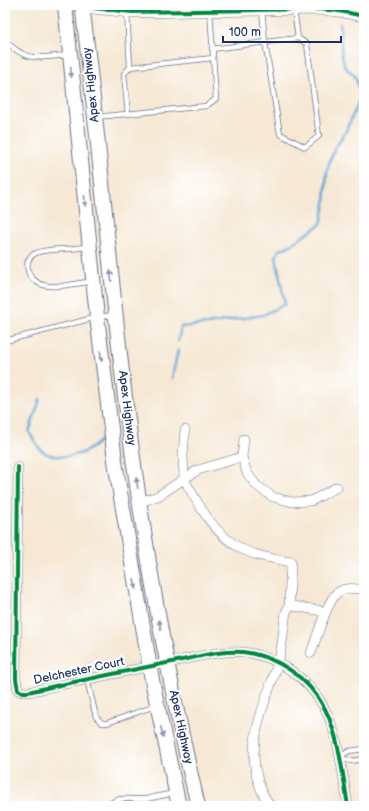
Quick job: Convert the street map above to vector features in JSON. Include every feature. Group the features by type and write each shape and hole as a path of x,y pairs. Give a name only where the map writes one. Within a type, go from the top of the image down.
{"main road":[{"name":"Apex Highway","path":"65,5 93,282 116,468 128,546 157,706 177,799"},
{"name":"Apex Highway","path":"82,5 115,315 140,502 167,663 198,806"}],"street":[{"path":"82,5 93,8 127,12 172,8 210,10 293,8 333,10 364,16"},
{"path":"184,430 184,478 198,504 210,521 225,537 240,548 258,555 291,562 289,607 286,612 282,646 278,664 261,711 255,734 254,756 257,773 261,787 270,806"},
{"path":"244,439 242,457 247,473 257,486 273,497 292,502 311,501 337,487"},
{"path":"140,502 158,496 198,470 242,457"},
{"name":"Delchester Court","path":"18,467 16,679 18,690 28,692 222,653 241,652 259,655 293,672 304,681 321,702 330,720 339,757 348,806"},
{"path":"312,653 326,614 336,593 350,588 364,590"},
{"path":"289,607 299,606 317,610 326,614"}],"lane":[{"path":"293,8 298,38"},
{"path":"212,49 265,42 298,38 307,44 319,136 305,146 280,134 265,42 262,9"},
{"path":"95,117 206,106 216,99 210,10"},
{"path":"127,12 130,67"},
{"path":"5,40 12,48 22,55 33,58 70,55"},
{"path":"128,114 124,74 130,67 213,58"},
{"path":"90,246 42,250 30,256 27,265 30,276 40,285 56,287 93,282"},
{"path":"5,341 97,317 115,315"},
{"path":"87,679 96,717 102,723 107,723 157,706"},
{"path":"339,757 349,751 364,749"},
{"path":"339,757 351,761 364,759"},
{"path":"107,806 114,801 124,798 136,800 177,799"}],"waterway":[{"path":"340,24 342,57 345,67 354,75 364,101"},
{"path":"178,341 181,327 263,315 285,304 276,257 279,250 289,246 321,224 325,204 327,171 330,160 335,148 346,131 361,96"},
{"path":"172,378 178,350"},
{"path":"40,399 29,432 41,450 51,455 71,456 88,450 101,440"}],"cycle path":[{"path":"81,5 93,8 132,12 319,9 364,16"},
{"path":"18,467 16,679 18,690 28,692 218,653 243,652 268,658 291,670 301,678 325,709 334,731 348,806"}]}
